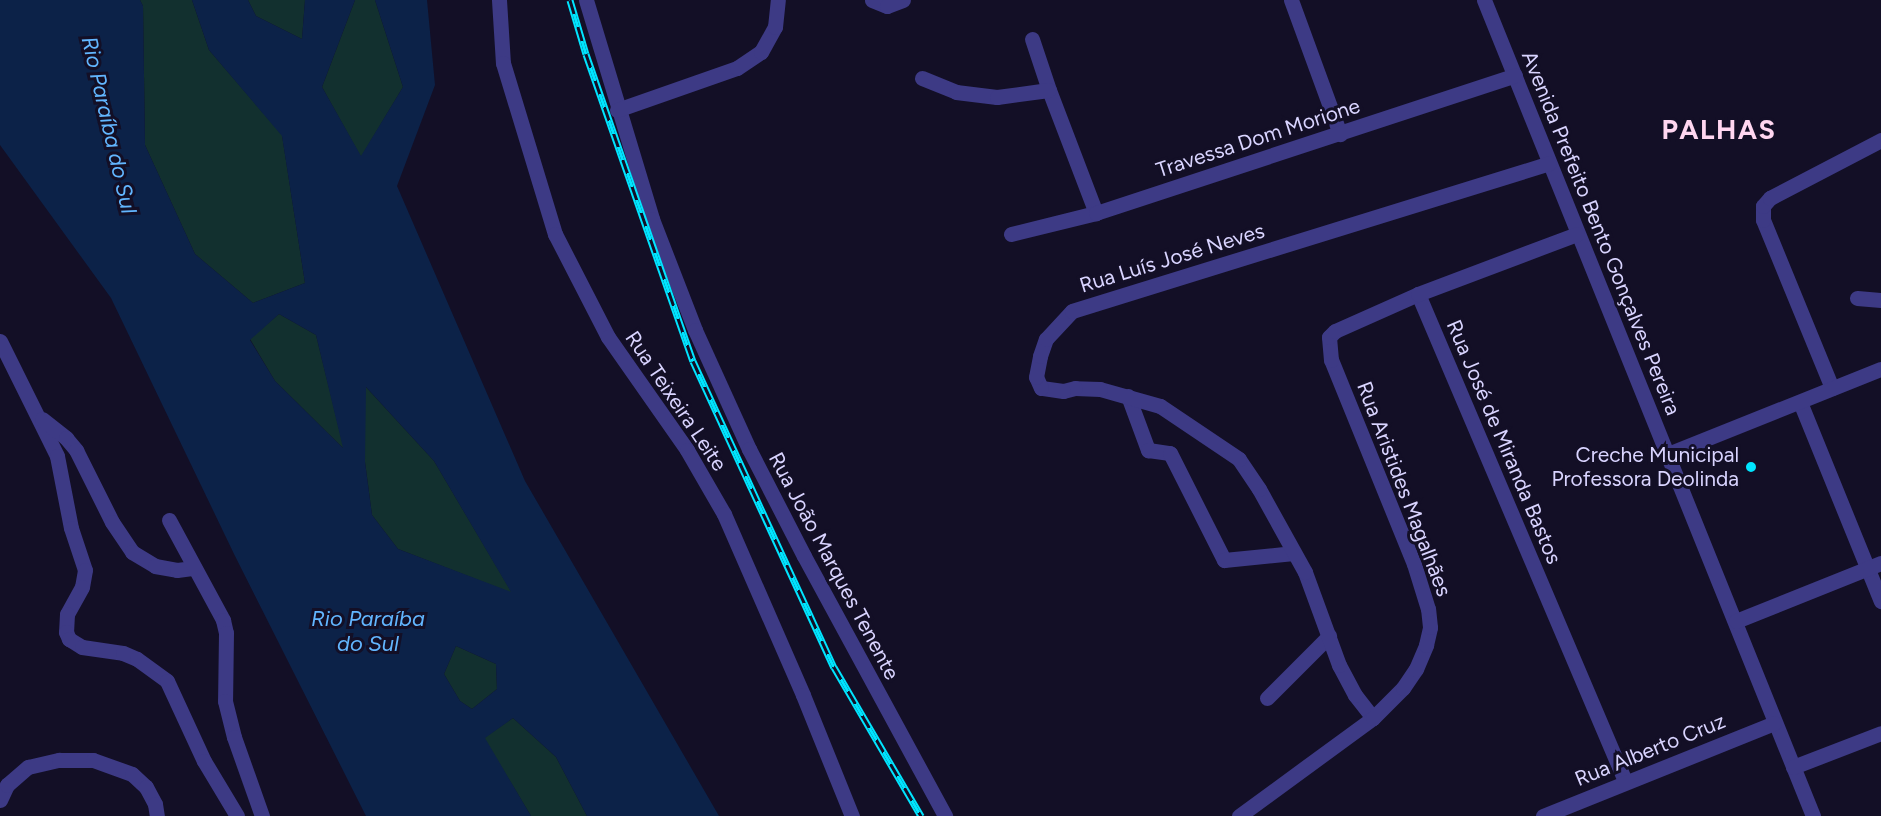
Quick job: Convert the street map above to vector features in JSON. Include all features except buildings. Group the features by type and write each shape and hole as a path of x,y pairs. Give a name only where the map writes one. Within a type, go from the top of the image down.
{"street":[{"name":"Rua Teixeira Leite","path":"499,0 503,63 555,234 608,337 687,450 724,514 803,695 852,816"},
{"name":"Rua João Marques Tenente","path":"586,0 617,110 652,219 695,330 745,440 794,537 945,816"},
{"path":"617,110 737,68 761,52 775,27 778,0"},
{"path":"872,0 887,6 903,0"},
{"path":"1291,0 1340,134"},
{"name":"Avenida Prefeito Bento Gonçalves Pereira","path":"1484,0 1813,816"},
{"path":"1032,39 1096,213"},
{"name":"Travessa Dom Morione","path":"1011,234 1096,213 1515,75"},
{"path":"922,78 956,92 997,97 1049,90"},
{"path":"1832,388 1763,220 1763,206 1770,198 1881,140"},
{"name":"Rua Luís José Neves","path":"1373,718 1347,681 1305,572 1259,489 1239,459 1160,406 1100,389 1045,390 1037,384 1037,367 1046,339 1072,311 1549,163"},
{"path":"1418,294 1577,234"},
{"name":"Rua Aristides Magalhães","path":"1239,816 1373,718 1403,688 1421,660 1430,627 1428,609 1414,564 1331,360 1328,344 1335,331 1418,294"},
{"name":"Rua José de Miranda Bastos","path":"1418,294 1625,781"},
{"path":"1857,298 1881,300"},
{"path":"0,341 57,456 71,528 85,570 82,586 67,614 66,632 69,639 82,647 123,653 137,659 167,681 204,761 237,816"},
{"path":"1668,454 1881,369"},
{"path":"1128,396 1148,450 1170,453 1224,560 1294,553"},
{"path":"1800,402 1874,565 1881,601"},
{"path":"39,417 66,438 76,450 112,522 132,552 155,566 177,570 194,568"},
{"path":"169,520 223,620 226,633 225,701 234,736 262,816"},
{"path":"1736,621 1874,565"},
{"path":"1267,698 1329,636"},
{"name":"Rua Alberto Cruz","path":"1543,816 1625,781 1774,723"},
{"path":"1793,767 1881,734"},
{"path":"0,800 7,785 28,767 58,760 93,760 132,774 146,786 155,804 157,816"}],"green space":[{"path":"140,0 192,0 209,50 282,135 305,283 253,303 195,254 145,145 143,6"},
{"path":"248,0 305,0 302,39 256,16"},
{"path":"355,0 375,0 403,87 361,157 322,87"},
{"path":"279,314 316,335 344,449 275,381 250,339"},
{"path":"365,386 434,461 512,593 398,549 372,515 365,462"},
{"path":"456,646 496,664 497,689 472,709 460,701 444,674"},
{"path":"513,718 556,757 587,816 531,816 484,738"}],"water":[{"name":"Rio Paraíba do Sul","path":"0,0 140,0 143,6 145,145 195,254 253,303 305,283 282,136 209,50 192,0 248,0 256,16 302,39 305,0 355,0 322,87 361,156 403,87 375,0 427,0 435,85 397,186 525,481 719,816 587,816 556,757 513,718 485,738 531,816 366,816 235,556 111,298 0,145","holes":["279,314 316,335 343,448 275,381 250,340","366,387 434,461 511,592 398,549 372,515 365,462","456,646 496,664 497,689 472,709 460,701 444,674"]}],"railway":[{"path":"570,0 586,54 693,361 834,667 921,816"}],"place":[{"name":"Creche Municipal Professora Deolinda","path":"1751,467"}],"district":[{"name":"PALHAS","path":"1719,130"}]}
